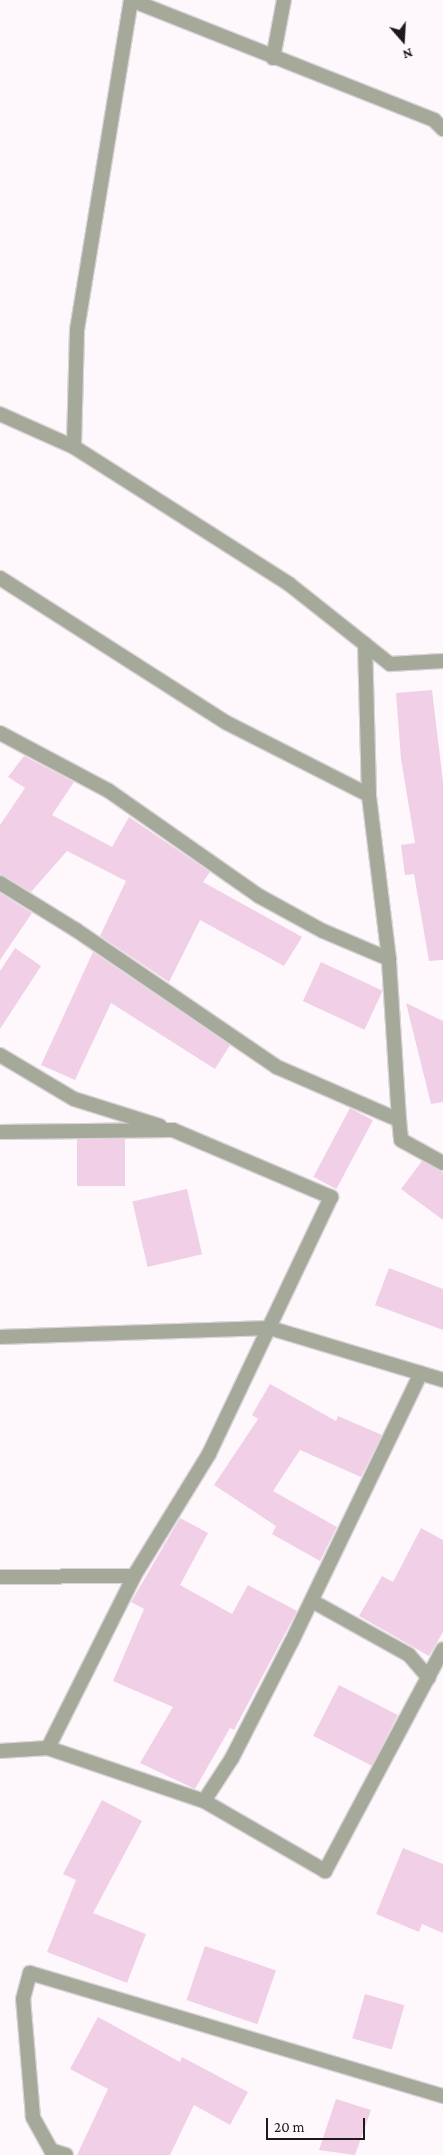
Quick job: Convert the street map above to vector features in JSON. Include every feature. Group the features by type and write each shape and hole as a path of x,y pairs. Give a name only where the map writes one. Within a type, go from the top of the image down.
{"street":[{"path":"74,447 77,331 131,0 273,58 434,120 443,129"},
{"path":"273,58 284,0"},
{"path":"0,414 74,447 289,584 390,664 443,661"},
{"path":"0,578 227,722 369,795"},
{"path":"364,644 369,795 389,959 401,1140 443,1163"},
{"path":"0,733 109,791 259,896 323,931 389,959"},
{"path":"0,883 76,930 277,1067 399,1120"},
{"path":"0,1055 74,1100 172,1130 331,1197 210,1454 134,1576 48,1748"},
{"path":"0,1132 172,1130"},
{"path":"0,1337 270,1328 443,1380"},
{"path":"204,1801 232,1758 312,1601 421,1374"},
{"path":"0,1576 134,1576"},
{"path":"312,1601 409,1656 429,1678"},
{"path":"0,1751 48,1748 204,1801 325,1871 443,1649"},
{"path":"66,2155 51,2150 33,2117 23,1999 30,1973 443,2096"}],"building":[{"path":"432,690 443,782 443,960 429,961 414,874 405,875 401,845 415,843 401,759 396,693"},
{"path":"24,756 74,782 52,815 112,847 129,817 210,872 203,882 302,937 284,966 200,920 169,982 100,936 126,881 67,851 31,892 0,874 0,825 25,788 8,777"},
{"path":"0,893 32,913 0,960"},
{"path":"15,948 41,966 0,1029 0,971"},
{"path":"93,952 230,1045 215,1069 111,1003 75,1080 41,1065"},
{"path":"321,962 383,991 364,1030 303,1001"},
{"path":"406,1003 443,1021 443,1102 431,1104"},
{"path":"350,1108 373,1120 336,1189 313,1177"},
{"path":"77,1139 125,1139 125,1186 77,1186"},
{"path":"422,1161 443,1172 443,1220 401,1189"},
{"path":"187,1189 202,1254 148,1267 132,1202"},
{"path":"389,1268 443,1289 443,1330 375,1305"},
{"path":"270,1384 336,1421 338,1416 382,1435 361,1477 300,1450 273,1491 337,1527 320,1561 272,1534 276,1526 214,1485 258,1419 252,1415"},
{"path":"180,1518 208,1533 180,1585 232,1614 248,1585 297,1611 234,1730 230,1728 195,1789 140,1763 173,1707 113,1681 144,1609 131,1602"},
{"path":"421,1528 443,1540 443,1632 429,1656 359,1616 382,1576 393,1582"},
{"path":"339,1685 398,1715 372,1766 313,1736"},
{"path":"102,1800 142,1821 93,1913 146,1934 127,1983 47,1952 76,1880 63,1874"},
{"path":"403,1848 443,1864 443,1933 422,1924 419,1932 376,1914"},
{"path":"205,1946 276,1970 257,2024 186,2000"},
{"path":"365,1994 404,2005 392,2050 352,2038"},
{"path":"98,2017 180,2062 182,2057 248,2092 230,2125 194,2105 170,2155 77,2155 108,2089 70,2069"},
{"path":"336,2099 371,2110 355,2155 319,2150"}]}
